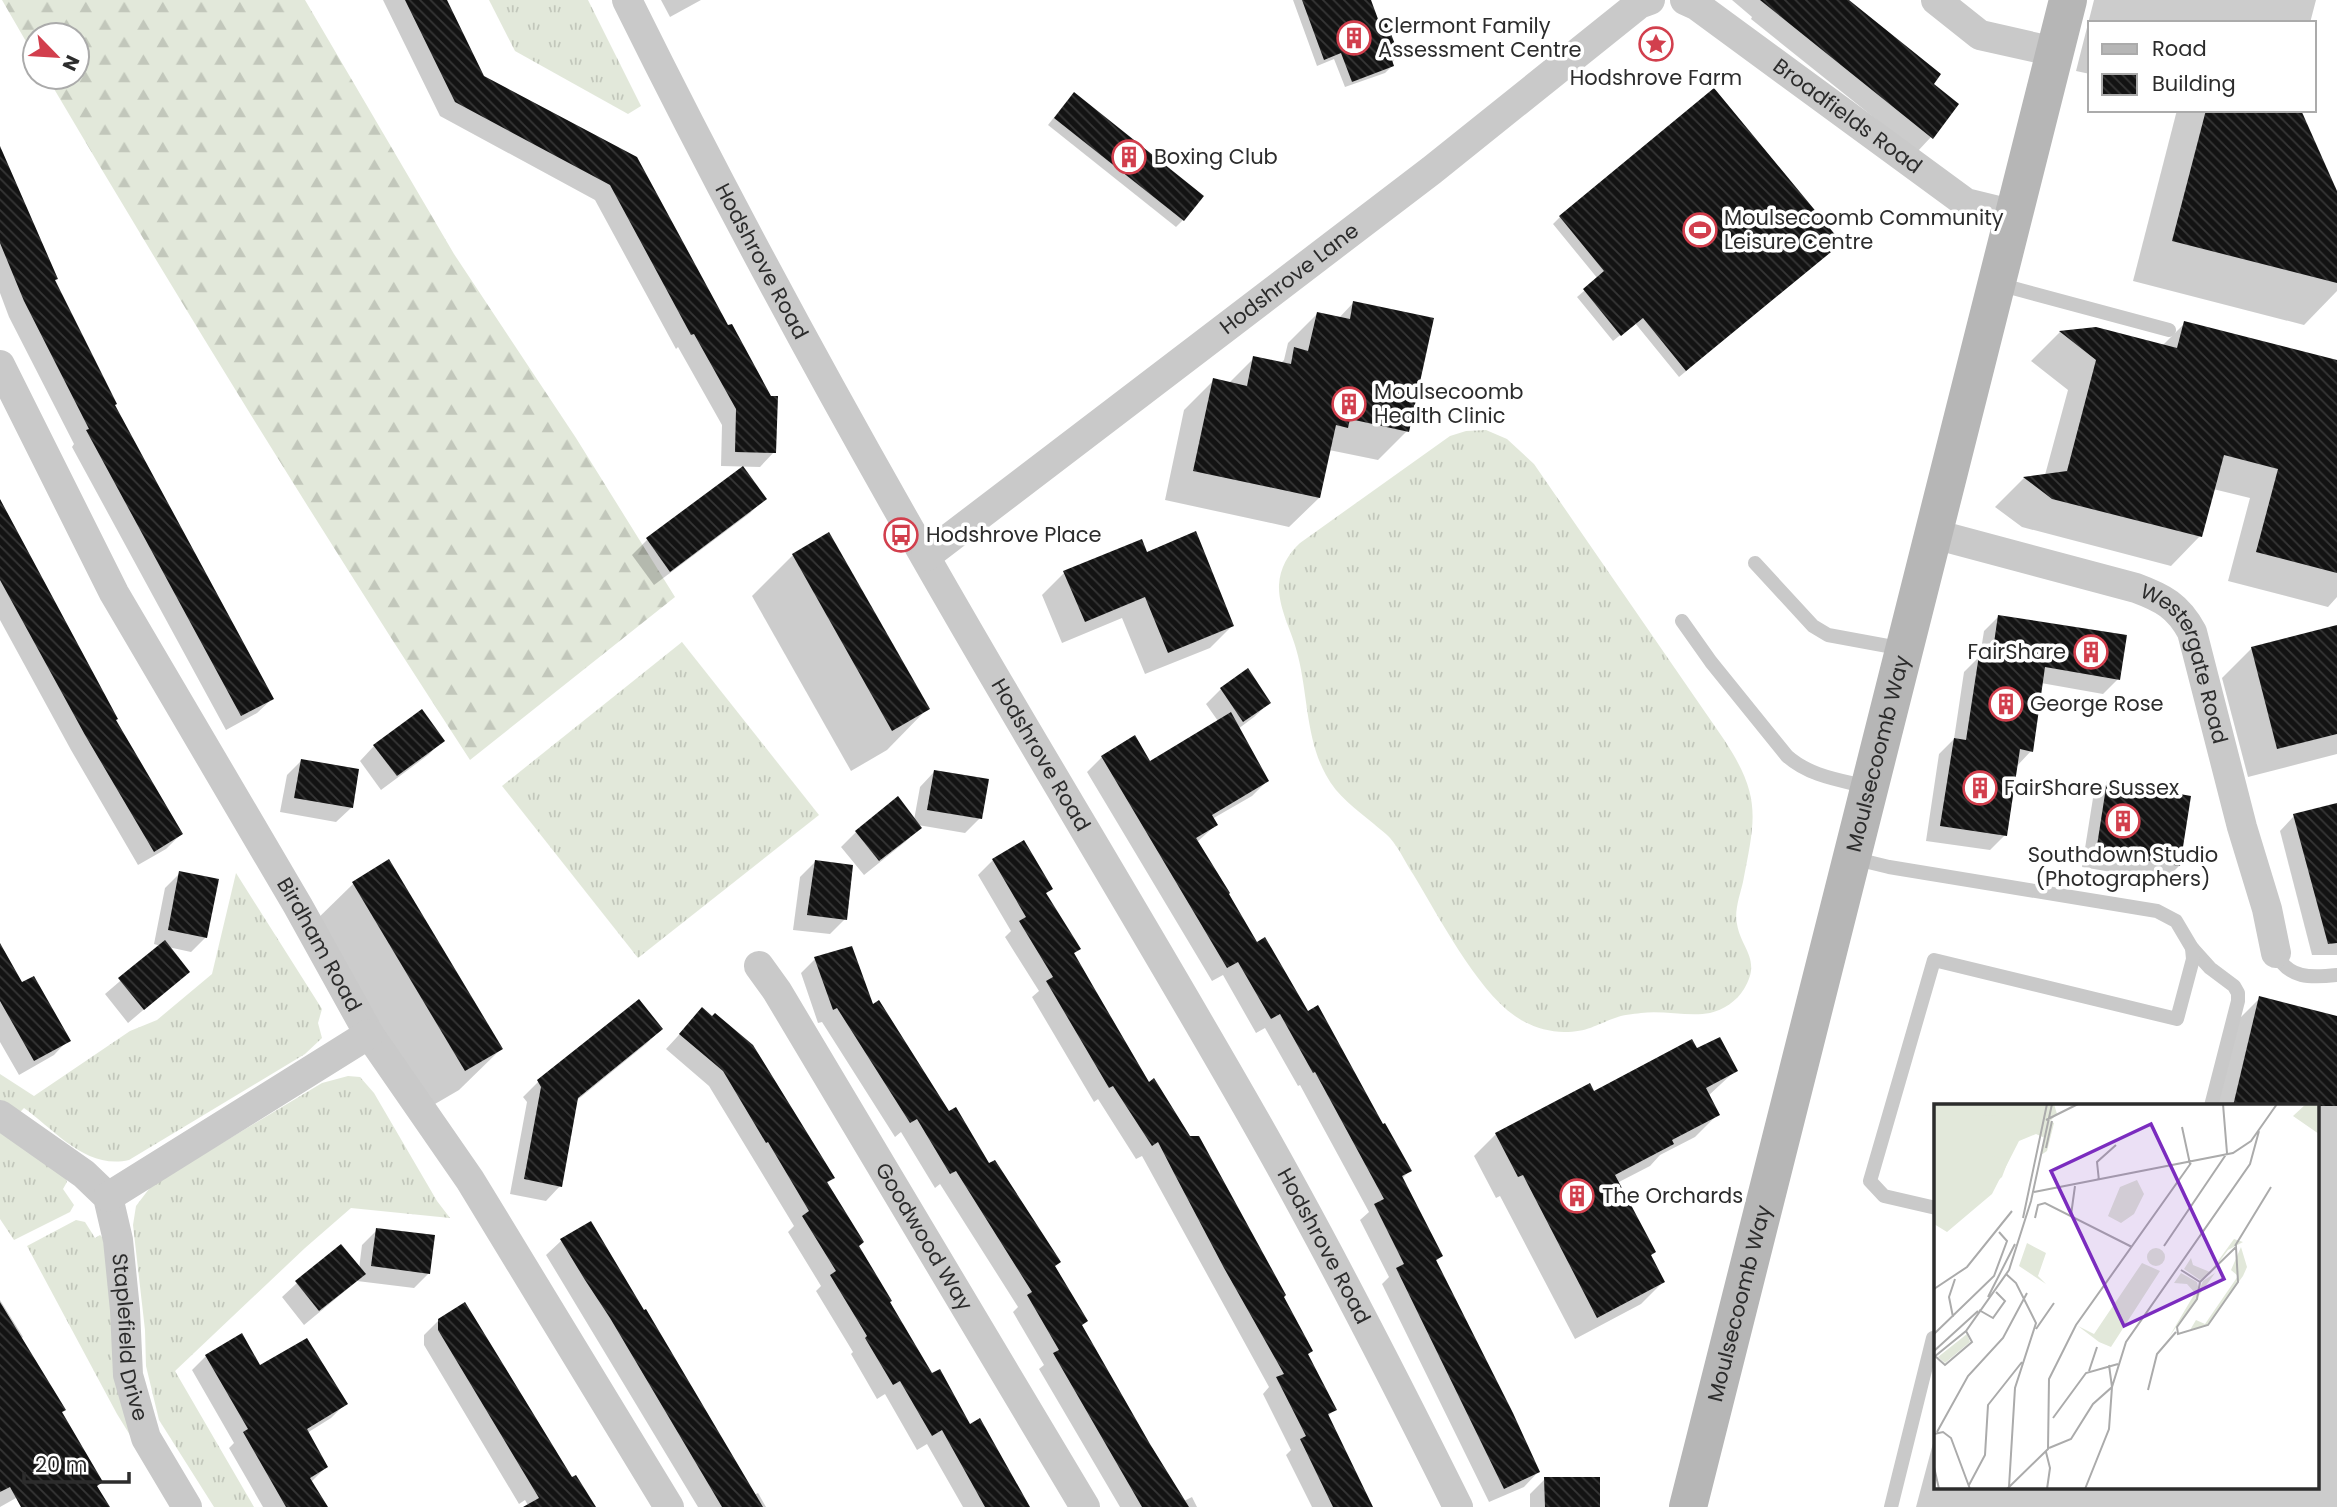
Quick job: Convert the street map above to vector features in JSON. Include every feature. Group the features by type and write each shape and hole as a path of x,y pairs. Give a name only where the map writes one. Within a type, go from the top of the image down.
{"street":[{"name":"Hodshrove Road","path":"626,0 700,147 838,401 1259,1127 1458,1507"},
{"name":"Hodshrove Lane","path":"926,556 1432,170 1640,4 1650,0"},
{"name":"Broadfields Road","path":"1685,0 1696,5 1966,203 2015,215"},
{"path":"1936,0 1980,35 2055,52"},
{"name":"Moulsecoomb Way","path":"1688,1507 2068,0"},
{"name":"Birdham Road","path":"0,365 114,593 298,906 369,1034 470,1180 669,1507"},
{"name":"Westergate Road","path":"1934,534 2136,588 2165,601 2184,617 2192,632 2242,827 2267,909 2276,954"},
{"name":"Goodwood Way","path":"760,966 1085,1507"},
{"path":"0,1115 75,1167 108,1197 369,1034"},
{"name":"Staplefield Drive","path":"108,1197 118,1240 128,1375 146,1438 187,1507"}],"lane":[{"path":"1997,283 2169,330"},
{"path":"1755,562 1813,626 1828,635 1905,649"},
{"path":"1682,621 1711,662 1799,767 1870,788"},
{"path":"1852,858 1889,867 2157,911 2176,920 2192,948 2210,968 2234,986 2238,993 2212,1104"},
{"path":"1934,1208 1884,1196 1870,1181 1934,960 2177,1019 2193,959 2192,948"},
{"path":"2276,954 2282,967 2299,975 2337,975"},
{"path":"1892,1507 1933,1338"}],"green space":[{"path":"2,0 305,0 454,254 576,438 675,597 470,760 255,421 55,91 91,91 91,21 21,21 21,33"},
{"path":"489,0 588,0 641,106 628,114 515,51"},
{"path":"1486,430 1507,439 1534,464 1725,741 1745,778 1750,794 1752,825 1736,919 1749,955 1751,970 1741,993 1720,1010 1702,1014 1631,1014 1572,1032 1545,1030 1520,1020 1500,1004 1472,970 1387,834 1341,796 1330,783 1319,761 1311,732 1298,656 1279,594 1285,562 1300,543 1450,436 1466,431"},
{"path":"682,642 819,815 638,958 502,786"},
{"path":"236,873 322,1009 318,1023 322,1038 305,1054 129,1160 113,1162 85,1154 24,1108 1,1132 65,1177 67,1182 63,1189 74,1205 70,1212 14,1240 0,1219 0,1074 34,1096 130,1031 157,1020 212,974"},
{"path":"348,1076 360,1077 374,1093 437,1201 450,1218 351,1208 175,1371 254,1507 214,1507 159,1420 146,1366 145,1330 133,1225 136,1206 152,1185 322,1083"},
{"path":"76,1220 85,1222 95,1238 100,1235 105,1240 133,1440 27,1246"}],"building":[{"path":"405,0 447,0 484,76 637,157 728,325 732,324 771,396 778,396 776,453 735,452 736,409 694,334 691,335 610,185 455,102"},
{"name":"Clermont Family Assessment Centre","path":"1302,0 1371,0 1378,19 1384,16 1400,57 1392,60 1394,66 1352,82 1341,53 1324,60"},
{"path":"1760,0 1849,0 1941,74 1934,84 1959,104 1933,139"},
{"name":"Moulsecoomb Community Leisure Centre","path":"1714,88 1842,243 1686,371 1643,318 1621,336 1583,289 1604,271 1559,216"},
{"name":"Boxing Club","path":"1074,92 1204,196 1184,221 1054,118"},
{"path":"2205,112 2302,112 2337,191 2337,283 2172,241"},
{"path":"0,146 58,279 55,280 117,404 115,405 274,699 241,716 86,430 89,429 24,301 0,243"},
{"name":"Moulsecoomb Health Clinic","path":"1353,301 1434,318 1409,432 1350,419 1348,428 1336,425 1320,498 1193,471 1213,378 1247,386 1253,356 1291,364 1294,347 1308,351 1317,312 1350,319"},
{"path":"2184,321 2337,360 2337,573 2256,552 2278,469 2224,455 2202,537 2052,499 2023,477 2067,471 2096,360 2059,331 2096,327 2177,348"},
{"path":"743,466 767,499 670,572 646,538"},
{"path":"0,499 118,719 116,720 183,834 154,852 85,735 0,580"},
{"path":"1196,531 1234,626 1168,653 1145,597 1085,622 1063,571 1142,539 1147,552"},
{"path":"829,532 930,709 892,731 792,554"},
{"path":"1998,615 2127,635 2120,680 2045,667 2033,752 2020,749 2007,836 1940,826 1954,738 1966,740 1979,655 1992,657"},
{"path":"2337,625 2337,734 2277,749 2251,647"},
{"path":"1248,668 1271,703 1243,722 1220,688"},
{"path":"422,709 445,741 397,776 373,745"},
{"path":"1231,712 1269,781 1212,815 1218,825 1196,838 1257,942 1265,937 1308,1011 1318,1005 1412,1171 1402,1176 1443,1256 1436,1260 1540,1472 1504,1489 1396,1268 1404,1264 1374,1204 1384,1199 1315,1072 1313,1073 1280,1014 1271,1019 1238,962 1227,968 1101,756 1135,735 1150,761"},
{"path":"301,759 359,769 353,808 294,798"},
{"path":"934,770 989,779 982,819 927,810"},
{"path":"2107,781 2191,796 2180,866 2096,852"},
{"path":"898,796 922,828 879,861 855,831"},
{"path":"2337,803 2337,943 2328,944 2293,814"},
{"path":"1024,840 1053,889 1046,893 1081,949 1074,953 1093,986 1149,1082 1154,1078 1190,1136 1199,1136 1286,1295 1284,1297 1313,1351 1308,1354 1337,1410 1328,1414 1373,1507 1333,1507 1300,1439 1306,1436 1276,1377 1284,1374 1224,1268 1158,1142 1152,1146 1113,1086 1109,1088 1046,981 1053,977 1019,921 1026,917 992,859"},
{"path":"389,859 503,1049 465,1071 352,882"},
{"path":"815,860 853,865 847,920 807,915"},
{"path":"179,871 219,879 207,938 168,930"},
{"path":"165,940 190,972 144,1010 118,978"},
{"path":"0,943 22,982 34,976 71,1041 34,1061 0,1001"},
{"path":"852,946 873,1004 879,1000 949,1111 956,1107 989,1163 995,1160 1061,1262 1055,1266 1088,1321 1082,1325 1189,1507 1142,1507 1053,1353 1059,1350 1027,1295 1032,1292 956,1171 950,1174 917,1119 910,1123 837,1008 833,1010 814,957"},
{"path":"2259,996 2337,1016 2337,1106 2233,1104"},
{"path":"639,999 663,1029 578,1098 562,1187 524,1179 541,1087 537,1080"},
{"path":"702,1007 712,1016 715,1013 753,1045 835,1178 827,1182 864,1242 859,1246 932,1373 940,1369 970,1424 980,1418 1030,1507 985,1507 942,1430 932,1436 900,1381 893,1385 830,1275 836,1271 802,1216 809,1211 768,1142 766,1143 723,1071 679,1034"},
{"name":"The Orchards","path":"1720,1037 1738,1071 1706,1088 1720,1115 1672,1140 1674,1144 1615,1175 1656,1252 1651,1255 1665,1282 1597,1318 1523,1175 1518,1177 1495,1133 1590,1083 1594,1091 1692,1039 1697,1048"},
{"path":"591,1221 763,1507 722,1507 560,1239"},
{"path":"376,1228 435,1235 430,1274 371,1266"},
{"path":"341,1244 366,1274 319,1311 295,1281"},
{"path":"0,1302 66,1410 62,1412 103,1482 97,1486 110,1507 21,1507 10,1487 0,1492"},
{"path":"465,1302 572,1477 576,1475 596,1507 523,1507 539,1498 438,1330 438,1319"},
{"path":"242,1333 260,1365 307,1338 348,1404 307,1429 328,1467 310,1478 328,1507 286,1507 243,1432 248,1429 205,1355"},
{"path":"1544,1477 1600,1477 1600,1507 1545,1507"}],"place":[{"name":"Clermont Family Assessment Centre","path":"1354,38"},
{"name":"Hodshrove Farm","path":"1656,44"},
{"name":"Boxing Club","path":"1129,157"},
{"name":"Moulsecoomb Community Leisure Centre","path":"1700,230"},
{"name":"Moulsecoomb Health Clinic","path":"1349,404"},
{"name":"Hodshrove Place","path":"901,535"},
{"name":"FairShare","path":"2091,652"},
{"name":"George Rose","path":"2006,704"},
{"name":"FairShare Sussex","path":"1980,788"},
{"name":"Southdown Studio (Photographers)","path":"2123,821"},
{"name":"The Orchards","path":"1577,1196"}]}
